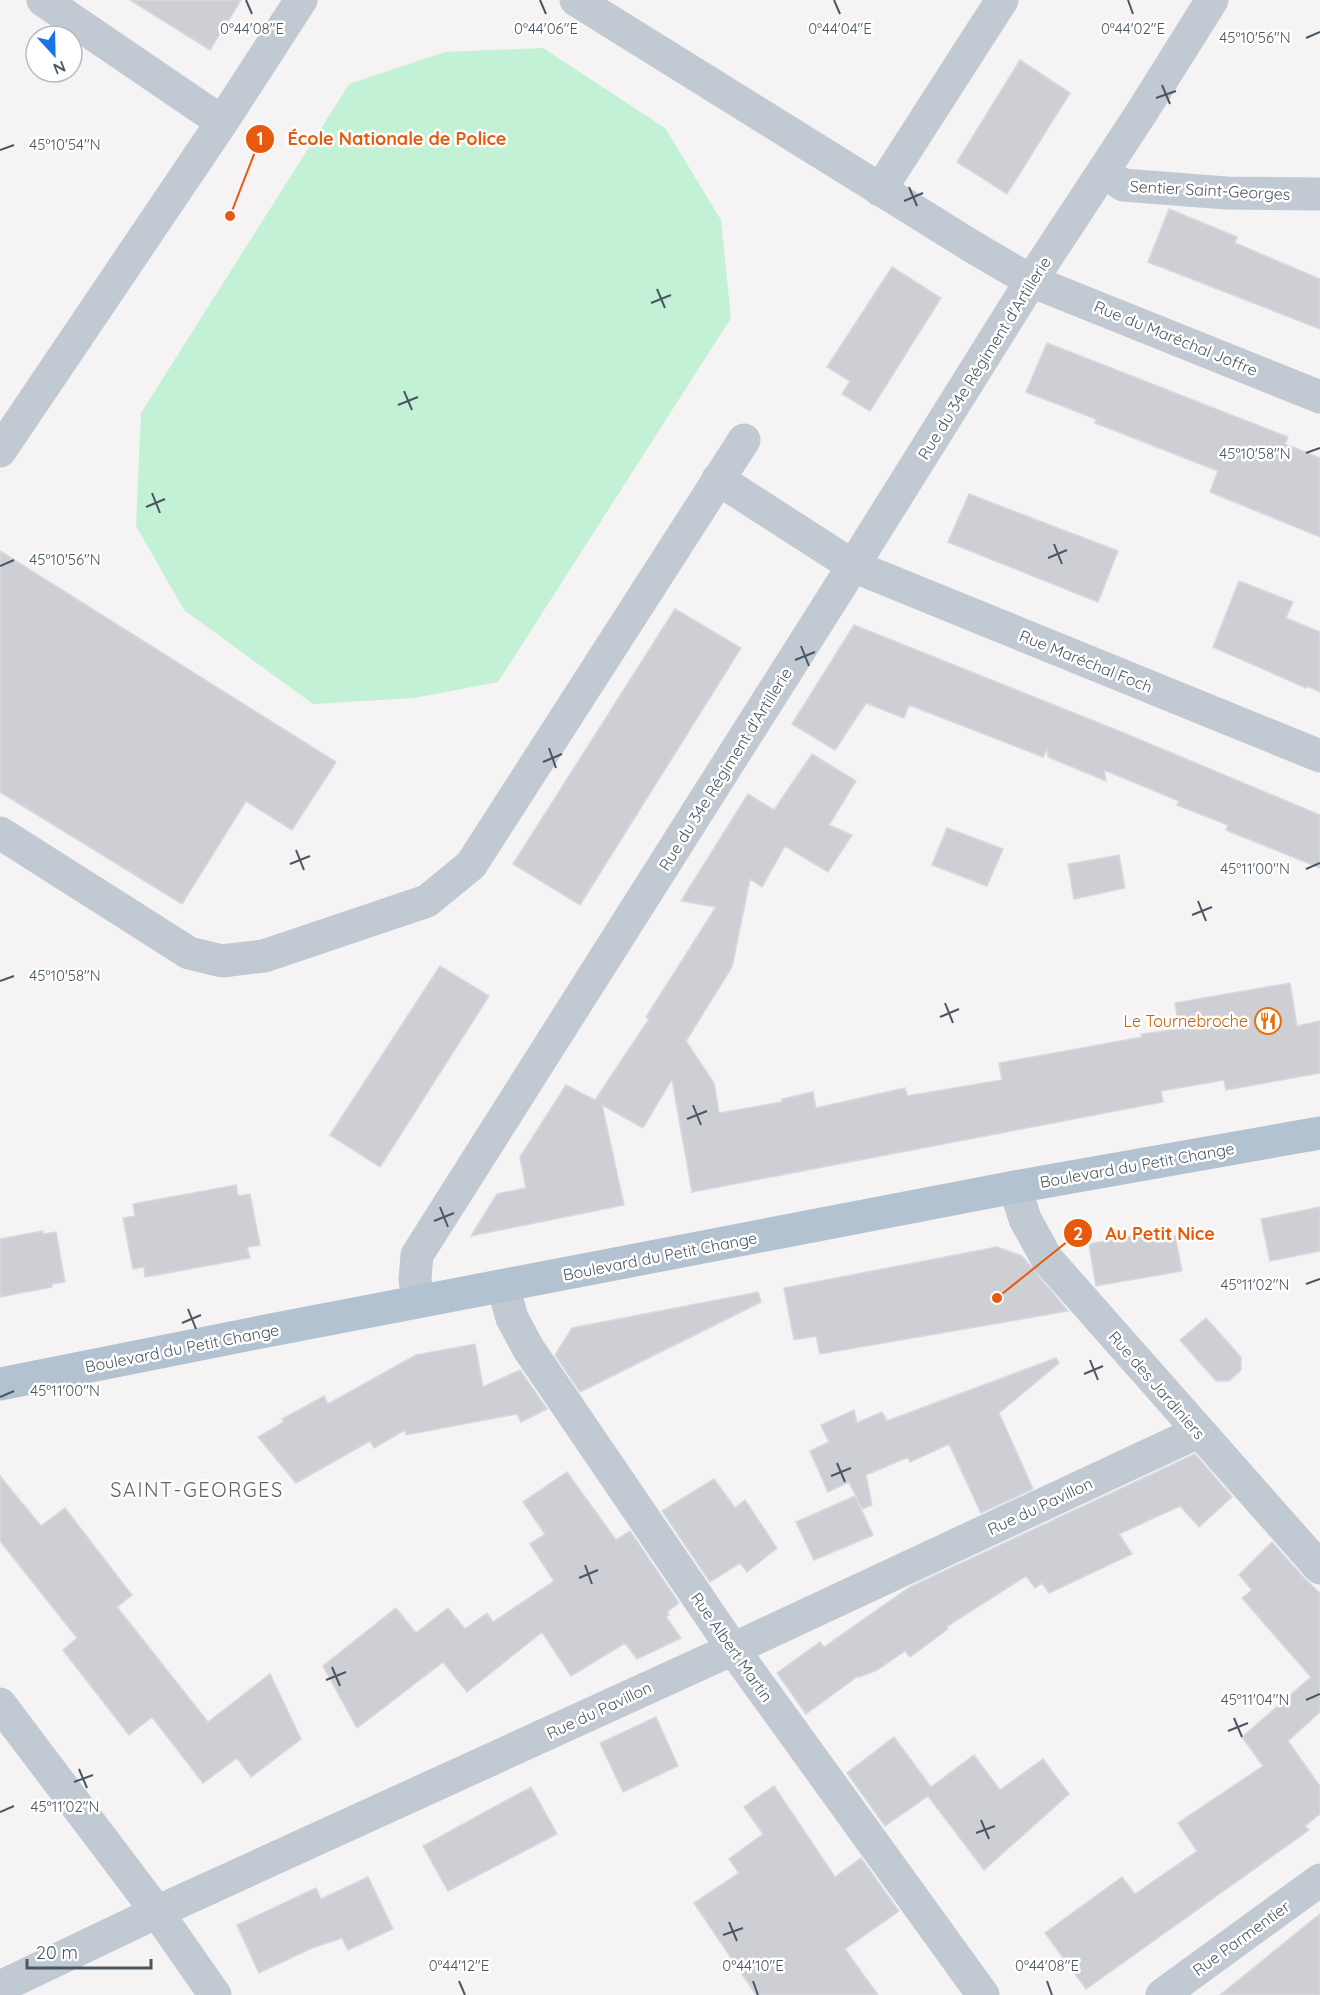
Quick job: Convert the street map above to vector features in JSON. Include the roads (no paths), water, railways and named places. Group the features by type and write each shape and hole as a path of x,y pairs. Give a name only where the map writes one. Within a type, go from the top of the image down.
{"main road":[{"name":"Boulevard du Petit Change","path":"0,1384 1015,1187 1320,1132"}],"street":[{"path":"0,451 222,122 301,0"},
{"name":"Rue du Maréchal Joffre","path":"576,0 880,190 1031,280 1320,397"},
{"path":"880,190 1002,0"},
{"name":"Rue du 34e Régiment d'Artillerie","path":"418,1302 415,1279 417,1255 1031,280 1104,172 1212,0"},
{"path":"61,5 222,122"},
{"name":"Sentier Saint-Georges","path":"1104,172 1123,185 1226,193 1320,194"},
{"path":"0,833 189,954 222,961 264,956 427,901 471,865 744,440"},
{"name":"Rue Maréchal Foch","path":"718,479 853,566 1320,756"},
{"name":"Rue des Jardiniers","path":"1015,1187 1025,1219 1047,1259 1320,1568"},
{"name":"Rue Albert Martin","path":"503,1286 512,1318 528,1348 733,1649 983,1995"},
{"name":"Rue du Pavillon","path":"0,1987 157,1912 733,1649 1198,1432"},
{"path":"0,1704 157,1912 214,1995"},
{"name":"Rue Parmentier","path":"1161,1995 1320,1880"}],"place":[{"name":"École Nationale de Police","path":"230,216"},
{"name":"Le Tournebroche","path":"1268,1021"},
{"name":"Au Petit Nice","path":"997,1298"}],"district":[{"name":"SAINT-GEORGES","path":"197,1489"}]}
